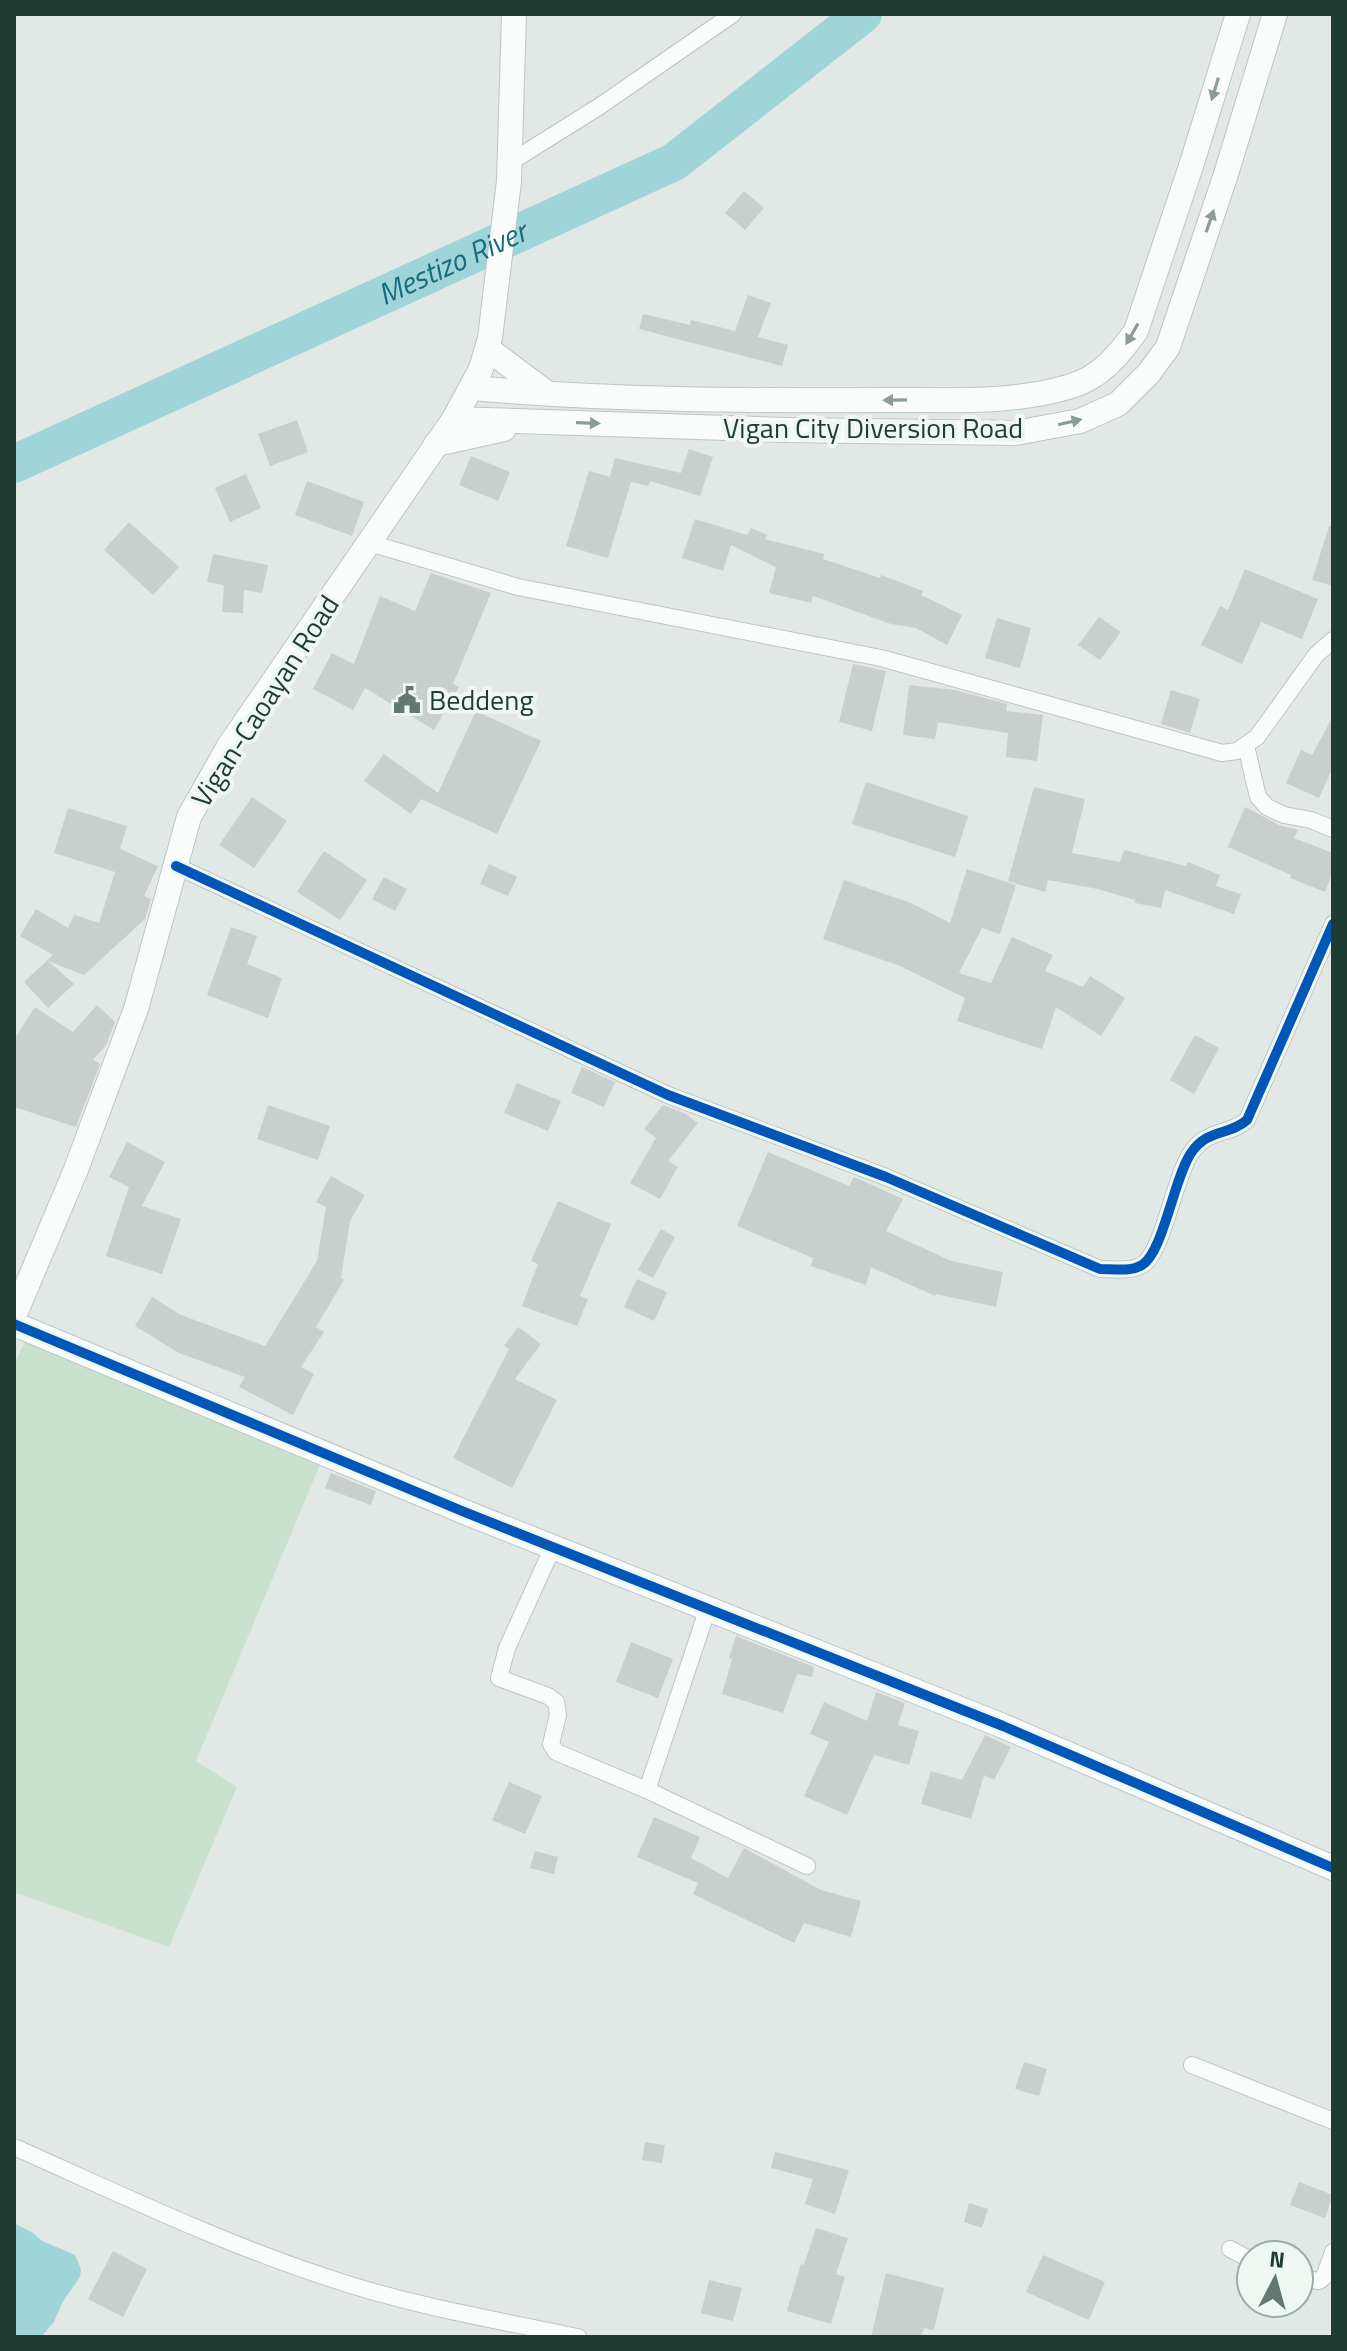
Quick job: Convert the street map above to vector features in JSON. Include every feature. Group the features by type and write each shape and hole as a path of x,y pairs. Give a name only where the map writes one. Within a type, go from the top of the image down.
{"main road":[{"name":"Vigan-Caoayan Road","path":"14,1316 75,1172 136,1009 189,817 223,756 454,419 472,388 489,344 509,172 514,14"},
{"name":"Vigan City Diversion Road","path":"454,419 1016,433 1080,421 1118,404 1149,373 1168,347 1275,14"},
{"name":"Vigan City Diversion Road","path":"472,388 549,395 784,401 1013,399 1069,387 1098,375 1123,350 1136,331 1235,25"},
{"path":"1235,25 1265,46"},
{"path":"489,344 549,395"},
{"name":"Vigan City Diversion Road","path":"436,444 534,421"},
{"path":"14,1324 553,1547 1003,1726 1333,1868"}],"street":[{"path":"509,172 733,14"},
{"path":"370,543 518,587 881,658 1222,753 1237,751 1257,737 1316,655 1333,640"},
{"path":"1246,746 1258,797 1267,807 1333,829"},
{"path":"176,866 668,1095 886,1177 1100,1269 1126,1269 1143,1265 1156,1249 1179,1175 1192,1150 1215,1132 1238,1128 1247,1120 1333,924"},
{"path":"553,1547 507,1648 499,1678 548,1696 556,1702 558,1715 551,1744 556,1752 647,1790 807,1866"},
{"path":"647,1790 708,1608"},
{"path":"1192,2065 1333,2121"},
{"path":"14,2147 259,2253 333,2280 578,2337"},
{"path":"1230,2249 1235,2252"},
{"path":"1315,2280 1324,2277 1333,2252"}],"green space":[{"path":"25,1342 322,1460 196,1761 237,1787 169,1947 14,1892 14,1364"}],"water":[{"path":"14,2223 42,2241 75,2255 81,2269 80,2277 62,2303 54,2322 41,2337 14,2337"}],"building":[{"path":"744,191 764,208 745,230 725,213"},
{"path":"748,295 771,303 758,337 788,345 782,366 639,329 643,314 690,325 691,320 735,331"},
{"path":"297,420 308,452 270,466 258,434"},
{"path":"689,449 713,457 700,496 650,481 648,486 631,482 608,558 566,546 589,471 610,477 615,458 681,473"},
{"path":"471,456 510,472 498,501 459,485"},
{"path":"246,474 261,508 230,522 215,488"},
{"path":"307,481 364,502 352,536 295,515"},
{"path":"695,519 747,535 751,528 767,535 765,539 824,554 823,559 880,578 881,575 923,591 921,595 962,615 947,645 916,628 891,624 813,596 811,603 769,593 776,567 731,545 723,571 682,558"},
{"path":"129,522 179,567 153,595 104,550"},
{"path":"1329,526 1333,527 1333,586 1312,580"},
{"path":"213,554 268,565 262,593 244,590 243,613 222,612 224,585 207,582"},
{"path":"1245,569 1318,599 1302,639 1261,622 1242,664 1201,645 1220,606 1228,610"},
{"path":"431,573 491,593 453,684 459,687 434,730 365,688 353,710 313,689 332,653 354,664 380,596 415,611"},
{"path":"1099,617 1121,632 1100,660 1078,645"},
{"path":"997,618 1031,628 1020,668 985,658"},
{"path":"853,664 886,671 872,731 839,722"},
{"path":"909,685 955,690 1007,704 1006,711 1043,715 1037,761 1006,757 1008,733 938,722 935,739 903,735"},
{"path":"1171,690 1200,699 1190,733 1161,724"},
{"path":"476,711 541,741 497,834 421,799 411,814 364,781 384,754 438,793"},
{"path":"1333,716 1333,767 1319,798 1286,783 1301,750 1312,755"},
{"path":"866,782 968,816 955,857 852,824"},
{"path":"1034,787 1085,799 1072,853 1120,862 1124,850 1186,866 1188,862 1220,875 1216,886 1241,894 1234,914 1165,890 1161,908 1135,903 1135,900 1098,889 1048,880 1045,892 1008,881"},
{"path":"252,797 287,821 254,868 219,845"},
{"path":"1245,807 1279,825 1298,830 1294,838 1333,853 1333,872 1325,892 1228,847"},
{"path":"68,808 127,826 120,849 158,866 144,896 151,899 145,919 84,975 48,961 74,984 48,1008 24,982 53,955 20,936 36,909 68,928 74,915 99,923 115,872 54,853"},
{"path":"324,851 367,880 340,920 297,892"},
{"path":"489,864 517,877 508,896 480,884"},
{"path":"967,869 1016,885 1000,934 982,928 959,973 991,983 1012,937 1053,955 1045,971 1083,987 1090,976 1125,998 1101,1036 1056,1007 1042,1049 957,1021 965,998 900,966 823,939 844,880 911,903 950,923"},
{"path":"384,877 407,889 395,911 372,899"},
{"path":"231,927 257,936 247,964 282,978 268,1018 207,995"},
{"path":"97,1005 115,1022 106,1045 93,1060 100,1064 76,1127 14,1107 14,1040 35,1007 73,1032"},
{"path":"1195,1035 1219,1048 1194,1094 1170,1080"},
{"path":"582,1067 615,1082 604,1107 571,1093"},
{"path":"517,1083 561,1101 548,1131 504,1113"},
{"path":"268,1105 330,1126 318,1160 257,1139"},
{"path":"663,1105 684,1113 698,1123 668,1161 678,1167 660,1199 630,1183 656,1138 644,1129"},
{"path":"127,1142 165,1162 142,1206 181,1219 162,1274 106,1256 129,1187 109,1177"},
{"path":"768,1152 849,1186 854,1177 903,1199 886,1231 951,1261 1003,1272 996,1307 935,1296 871,1267 866,1285 811,1266 813,1258 737,1226"},
{"path":"331,1176 365,1195 350,1221 341,1278 344,1280 316,1327 324,1332 301,1367 314,1374 293,1415 239,1387 245,1377 179,1353 135,1326 152,1297 181,1315 265,1346 317,1261 326,1207 316,1202"},
{"path":"558,1201 611,1224 580,1296 588,1299 577,1326 522,1306 538,1264 531,1261"},
{"path":"661,1229 675,1237 653,1278 638,1270"},
{"path":"637,1279 667,1292 654,1321 624,1307"},
{"path":"518,1327 541,1344 515,1379 557,1400 512,1488 453,1458 509,1349 504,1346"},
{"path":"331,1473 376,1491 371,1505 325,1488"},
{"path":"736,1636 814,1667 812,1677 797,1674 783,1713 722,1694"},
{"path":"631,1642 673,1659 658,1698 616,1682"},
{"path":"876,1692 905,1703 898,1725 919,1731 909,1765 874,1755 847,1815 804,1796 829,1742 810,1734 824,1702 867,1721"},
{"path":"985,1735 1011,1747 994,1780 984,1775 971,1819 921,1804 931,1771 962,1780"},
{"path":"509,1782 542,1796 525,1834 492,1820"},
{"path":"654,1817 700,1837 691,1858 728,1878 744,1848 821,1890 861,1901 851,1937 804,1923 794,1943 693,1894 698,1883 637,1857"},
{"path":"535,1851 558,1857 554,1874 530,1868"},
{"path":"1024,2062 1047,2069 1039,2096 1015,2089"},
{"path":"645,2142 665,2145 662,2163 642,2160"},
{"path":"775,2152 849,2170 835,2214 805,2204 813,2179 771,2168"},
{"path":"1299,2182 1333,2195 1325,2218 1290,2205"},
{"path":"969,2203 988,2209 982,2228 964,2222"},
{"path":"816,2228 848,2238 836,2274 845,2277 831,2324 787,2311"},
{"path":"113,2251 147,2269 123,2317 88,2299"},
{"path":"1043,2255 1105,2282 1089,2320 1026,2292"},
{"path":"886,2273 944,2288 934,2330 924,2328 921,2337 871,2337"},
{"path":"709,2280 742,2288 733,2321 701,2313"}],"waterway":[{"name":"Mestizo River","path":"14,464 674,162 863,14"}],"cycle path":[{"path":"176,866 668,1095 886,1177 1100,1269 1133,1269 1149,1258 1191,1153 1204,1140 1247,1120 1333,924"},
{"path":"14,1324 462,1511 1003,1726 1333,1868"}],"place":[{"name":"Beddeng","path":"407,700"}]}
